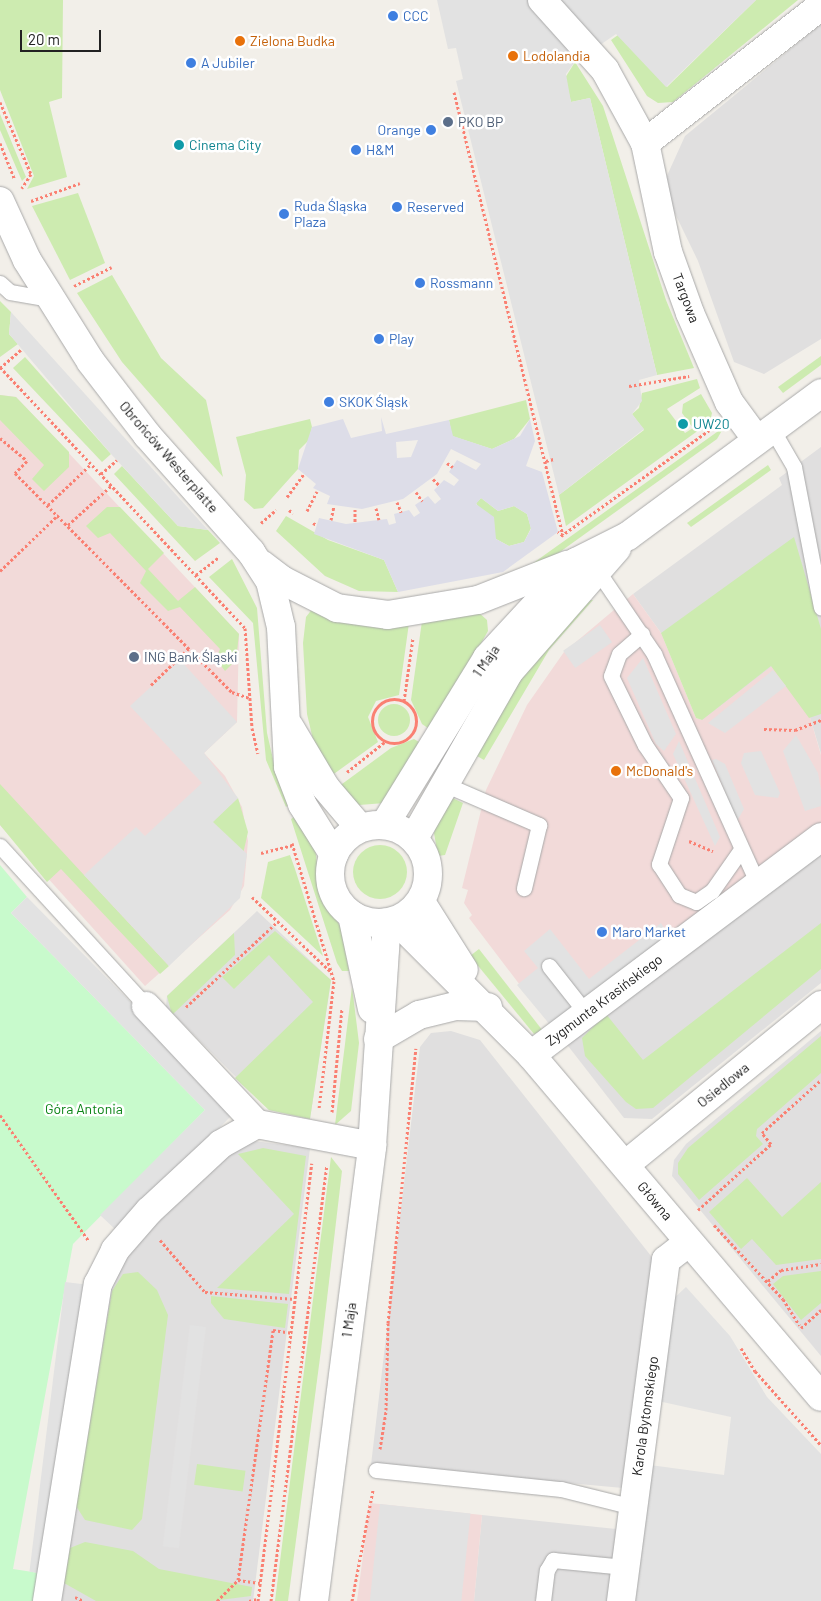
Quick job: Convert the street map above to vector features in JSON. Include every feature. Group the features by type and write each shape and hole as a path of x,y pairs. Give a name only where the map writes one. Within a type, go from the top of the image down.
{"street":[{"name":"Targowa","path":"542,0 605,70 645,143 668,252 736,412 765,434"},
{"path":"645,143 821,6"},
{"name":"Obrońców Westerplatte","path":"15,198 127,410 260,563 278,606 289,726 288,767 294,785 334,855"},
{"name":"1 Maja","path":"373,826 492,652 586,566 821,393"},
{"path":"260,563 282,580 337,608 388,615 478,600 586,566"},
{"name":"1 Maja","path":"414,838 442,784 509,672 586,566"},
{"name":"Obrońców Westerplatte","path":"289,726 326,788 373,826"},
{"path":"373,826 414,838 429,869 421,902 392,922 352,915 334,895 330,868 340,844 373,826"},
{"name":"Zygmunta Krasińskiego","path":"531,1055 821,837"},
{"name":"Główna","path":"421,902 488,1006"},
{"name":"1 Maja","path":"352,915 378,1040"},
{"name":"1 Maja","path":"314,1601 372,1146 378,1040 392,922"},
{"name":"Główna","path":"392,922 488,1006 821,1397"},
{"name":"Osiedlowa","path":"625,1165 821,1005"},
{"path":"146,1006 257,1124 323,1139 372,1146"},
{"path":"378,1040 419,1015 456,1006 488,1006"},
{"path":"47,1601 98,1284 115,1250 149,1211 221,1144 257,1124"},
{"name":"Karola Bytomskiego","path":"621,1601 666,1260 689,1242"}],"lane":[{"path":"0,283 10,292 65,292"},
{"path":"765,434 794,467 821,607"},
{"path":"586,566 642,634 740,851 758,884"},
{"path":"642,634 620,654 611,676 645,744 681,798 659,864 679,895 696,902 712,891 740,851"},
{"path":"442,784 539,825 524,888"},
{"path":"0,846 146,1006"},
{"path":"549,966 586,1013"},
{"path":"376,1470 561,1489 632,1507"},
{"path":"543,1601 547,1570 553,1560 625,1567"}],"path":[{"path":"454,92 563,535"},
{"path":"0,102 30,174 15,198"},
{"path":"0,143 15,198 29,212"},
{"path":"15,198 80,183"},
{"path":"65,292 112,267"},
{"path":"22,349 0,368 245,628"},
{"path":"629,386 641,388 691,375"},
{"path":"557,539 736,412"},
{"path":"533,431 538,430"},
{"path":"0,438 27,461 15,473 232,692 250,698"},
{"path":"546,461 554,459"},
{"path":"101,474 117,460"},
{"path":"447,463 453,467"},
{"path":"48,505 92,464"},
{"path":"287,497 304,474"},
{"path":"433,479 439,485"},
{"path":"68,525 112,485"},
{"path":"307,511 317,491"},
{"path":"416,492 422,501"},
{"path":"397,502 401,512"},
{"path":"331,520 334,506"},
{"path":"376,508 379,520"},
{"path":"355,509 355,522"},
{"path":"271,515 276,510"},
{"path":"0,571 58,516"},
{"path":"254,518 266,530"},
{"path":"558,532 563,535"},
{"path":"196,575 225,552"},
{"path":"404,701 414,631"},
{"path":"151,685 189,648"},
{"path":"387,700 404,701 413,710 414,730 399,742 386,741 374,729 374,712 387,700"},
{"path":"764,729 795,730 821,720"},
{"path":"342,776 386,741"},
{"path":"690,842 695,844"},
{"path":"261,853 292,845"},
{"path":"252,897 333,974"},
{"path":"166,1026 277,922"},
{"path":"271,1601 323,1139 334,981"},
{"path":"249,1601 258,1600 295,1299 323,1139 343,1003"},
{"path":"352,1601 386,1410 388,1323 416,1047 423,1030 419,1015"},
{"path":"695,1212 771,1144 762,1134 821,1080"},
{"path":"0,1116 106,1267"},
{"path":"689,1205 702,1217"},
{"path":"709,1222 729,1236 768,1282 806,1336"},
{"path":"158,1229 161,1244 205,1292 295,1299"},
{"path":"768,1282 781,1270 821,1264"},
{"path":"801,1328 821,1310"},
{"path":"216,1601 238,1580 273,1330 292,1333"},
{"path":"755,1371 821,1444"},
{"path":"238,1580 260,1584"}],"shaded area":[{"path":"437,0 756,0 666,87 616,34 574,63 566,74 571,102 590,98 657,375 639,380 642,401 632,414 644,429 559,495 456,81 463,79 456,48 448,49"},
{"path":"821,24 821,339 764,374 734,362 698,261 667,197 666,178 685,136"},
{"path":"11,312 208,530 178,526 111,454 9,334"},
{"path":"0,395 16,397 239,634 237,722 204,753 225,776 242,807 248,841 244,886 230,910 145,986 0,825"},
{"path":"381,417 386,434 449,420 453,436 492,449 520,436 530,419 535,441 526,466 542,472 558,532 503,572 398,592 384,560 314,534 319,518 346,524 387,519 389,525 396,523 394,514 409,510 414,517 420,513 415,505 428,496 435,504 441,499 434,490 444,480 454,486 459,480 449,472 457,460 476,470 481,464 451,449 437,474 403,499 362,509 327,504 330,496 313,488 316,484 298,469 312,427 343,419 351,438 382,431","holes":["418,440 411,457 397,458 396,442","481,498 498,511 514,506 527,514 531,529 524,542 509,546 496,539 494,517 476,504"]},
{"path":"821,447 821,754 809,714 702,720 661,633 633,594 782,485 779,478"},
{"path":"633,594 661,633 696,718 702,720 772,666 809,714 821,755 821,828 551,1026 469,918 472,915 464,903 468,890 462,888 486,790 527,705 564,652"},
{"path":"600,625 612,642 575,668 563,651"},
{"path":"643,658 676,734 664,751 656,744 627,678"},
{"path":"180,660 237,722 204,753 238,798 213,822 247,854 240,898 169,966 84,875 136,827 145,836 202,783 130,706"},
{"path":"773,670 786,686 725,733 708,723"},
{"path":"796,735 818,773 821,790 821,806 805,811 783,751"},
{"path":"679,741 720,837 715,846 673,754"},
{"path":"761,751 780,793 778,798 755,795 741,763 744,753"},
{"path":"716,759 725,764 744,809 737,821 712,760"},
{"path":"821,845 821,983 652,1119 624,1118 565,1042"},
{"path":"27,897 237,1110 117,1231 100,1215 205,1110 11,913"},
{"path":"257,911 331,980 310,1119 269,1110 166,1007 167,996"},
{"path":"661,923 672,941 551,1026 517,985 538,968 524,951 550,929 589,979"},
{"path":"451,1031 480,1040 655,1261 623,1488 371,1465 420,1047 431,1033"},
{"path":"821,1031 821,1356 672,1176 674,1160 686,1144"},
{"path":"254,1141 310,1148 253,1601 58,1601 108,1288 138,1237 222,1156"},
{"path":"65,1282 88,1285 52,1575 29,1572"},
{"path":"686,1287 730,1336 767,1397 821,1454 821,1601 632,1601 650,1465 724,1475 731,1417 658,1401 671,1301"},
{"path":"190,1325 206,1327 179,1548 163,1546"},
{"path":"370,1503 482,1515 474,1601 357,1601"},
{"path":"380,1504 471,1514 461,1601 370,1601"},
{"path":"482,1515 616,1529 608,1601 474,1601"}],"green space":[{"path":"0,0 63,0 62,98 49,102 67,177 27,189 34,176 0,90"},
{"path":"756,0 798,0 673,102 658,103 647,96 611,40 618,35 667,87"},
{"path":"575,62 603,106 666,300 694,368 657,375 590,98 571,102 565,78"},
{"path":"0,114 26,177 22,181 0,130"},
{"path":"78,193 105,263 70,280 32,206"},
{"path":"112,275 161,358 206,400 223,477 122,362 77,293"},
{"path":"0,301 11,312 9,334 18,344 0,357"},
{"path":"821,356 821,365 783,393 778,387"},
{"path":"25,357 111,454 102,462 13,368"},
{"path":"697,379 700,388 667,409 685,433 693,428 682,413 683,404 701,394 712,413 710,422 566,526 559,495 644,430 632,414 639,408 642,393"},
{"path":"0,395 16,397 69,452 69,467 44,491 32,479 44,465 0,420"},
{"path":"526,400 530,419 514,439 492,449 452,436 449,420"},
{"path":"310,419 312,427 309,440 299,450 298,469 263,508 254,509 244,500 246,475 236,437"},
{"path":"724,427 717,439 539,567 508,581"},
{"path":"768,465 771,470 760,478 691,527 687,523"},
{"path":"122,466 178,526 208,530 220,543 195,561 114,474"},
{"path":"481,498 498,511 514,506 527,514 531,528 524,542 509,546 496,539 476,503"},
{"path":"107,507 120,507 164,553 148,569 178,601 195,587 239,634 236,660 225,671 216,659 220,649 180,607 168,611 140,583 146,571 110,533 98,538 86,526"},
{"path":"286,516 328,540 384,560 398,592 359,591 325,576 276,531"},
{"path":"794,537 821,629 821,714 809,718 771,666 702,720 696,718 661,633"},
{"path":"232,559 257,608 267,733 275,768 291,802 286,807 266,760 253,623 209,577"},
{"path":"585,600 593,600 549,650 484,760 470,752 497,707"},
{"path":"313,608 409,623 399,695 376,701 368,717 378,742 331,776 315,748 307,714 303,643 306,617"},
{"path":"478,612 487,620 488,631 432,731 422,724 411,700 422,621"},
{"path":"394,704 400,705 405,709 409,714 409,726 405,731 400,735 394,736 388,735 383,731 379,726 378,720 379,714 383,709 388,705"},
{"path":"414,739 424,745 385,803 359,805 338,787 391,748"},
{"path":"0,784 169,966 160,974 61,869 47,882 0,825"},
{"path":"446,795 463,803 445,855 438,856 434,833"},
{"path":"238,798 248,832 243,854 212,822"},
{"path":"298,814 315,847 320,888 341,928 349,971 342,971 337,963 291,819"},
{"path":"375,845 385,845 395,849 403,857 407,872 403,887 395,895 385,899 375,899 365,895 357,887 353,877 353,867 357,857 365,849"},
{"path":"290,855 323,956 261,898 268,862"},
{"name":"Góra Antonia","path":"0,865 27,897 11,913 205,1110 73,1244 13,1569 39,1573 35,1601 0,1601"},
{"path":"821,923 821,969 653,1108 636,1109 626,1102 585,1056 582,1038 606,1014 643,1060"},
{"path":"275,931 331,980 310,1119 269,1110 235,1078 313,1002 269,955 234,989 222,977"},
{"path":"234,933 235,955 172,1015 167,996"},
{"path":"479,949 543,1031 534,1034 470,956"},
{"path":"352,987 359,1043 351,1111 335,1125"},
{"path":"821,1036 821,1073 757,1129 756,1136 763,1144 699,1200 678,1174 678,1163 688,1148"},
{"path":"263,1148 306,1156 289,1294 217,1288 294,1214 238,1154"},
{"path":"331,1157 342,1171 321,1350 288,1601 275,1601"},
{"path":"747,1178 782,1217 821,1182 821,1259 776,1265 752,1239 741,1249 709,1212"},
{"path":"821,1271 821,1303 801,1320 773,1284 783,1276"},
{"path":"138,1272 157,1290 168,1315 142,1519 132,1530 85,1520 76,1506 112,1291 123,1274"},
{"path":"211,1296 288,1304 285,1328 224,1319 211,1303"},
{"path":"197,1464 246,1471 243,1492 194,1485"},
{"path":"85,1542 133,1551 159,1569 252,1587 251,1596 212,1601 96,1601 64,1583 70,1548"}],"place":[{"name":"CCC","path":"393,16"},
{"name":"Zielona Budka","path":"240,41"},
{"name":"Lodolandia","path":"513,56"},
{"name":"A Jubiler","path":"191,63"},
{"name":"PKO BP","path":"448,122"},
{"name":"Orange","path":"431,130"},
{"name":"Cinema City","path":"179,145"},
{"name":"H&M","path":"356,150"},
{"name":"Reserved","path":"397,207"},
{"name":"Ruda Śląska Plaza","path":"284,214"},
{"name":"Rossmann","path":"420,283"},
{"name":"Play","path":"379,339"},
{"name":"SKOK Śląsk","path":"329,402"},
{"name":"UW20","path":"683,424"},
{"name":"ING Bank Śląski","path":"134,657"},
{"name":"McDonald's","path":"616,771"},
{"name":"Maro Market","path":"602,932"}]}
